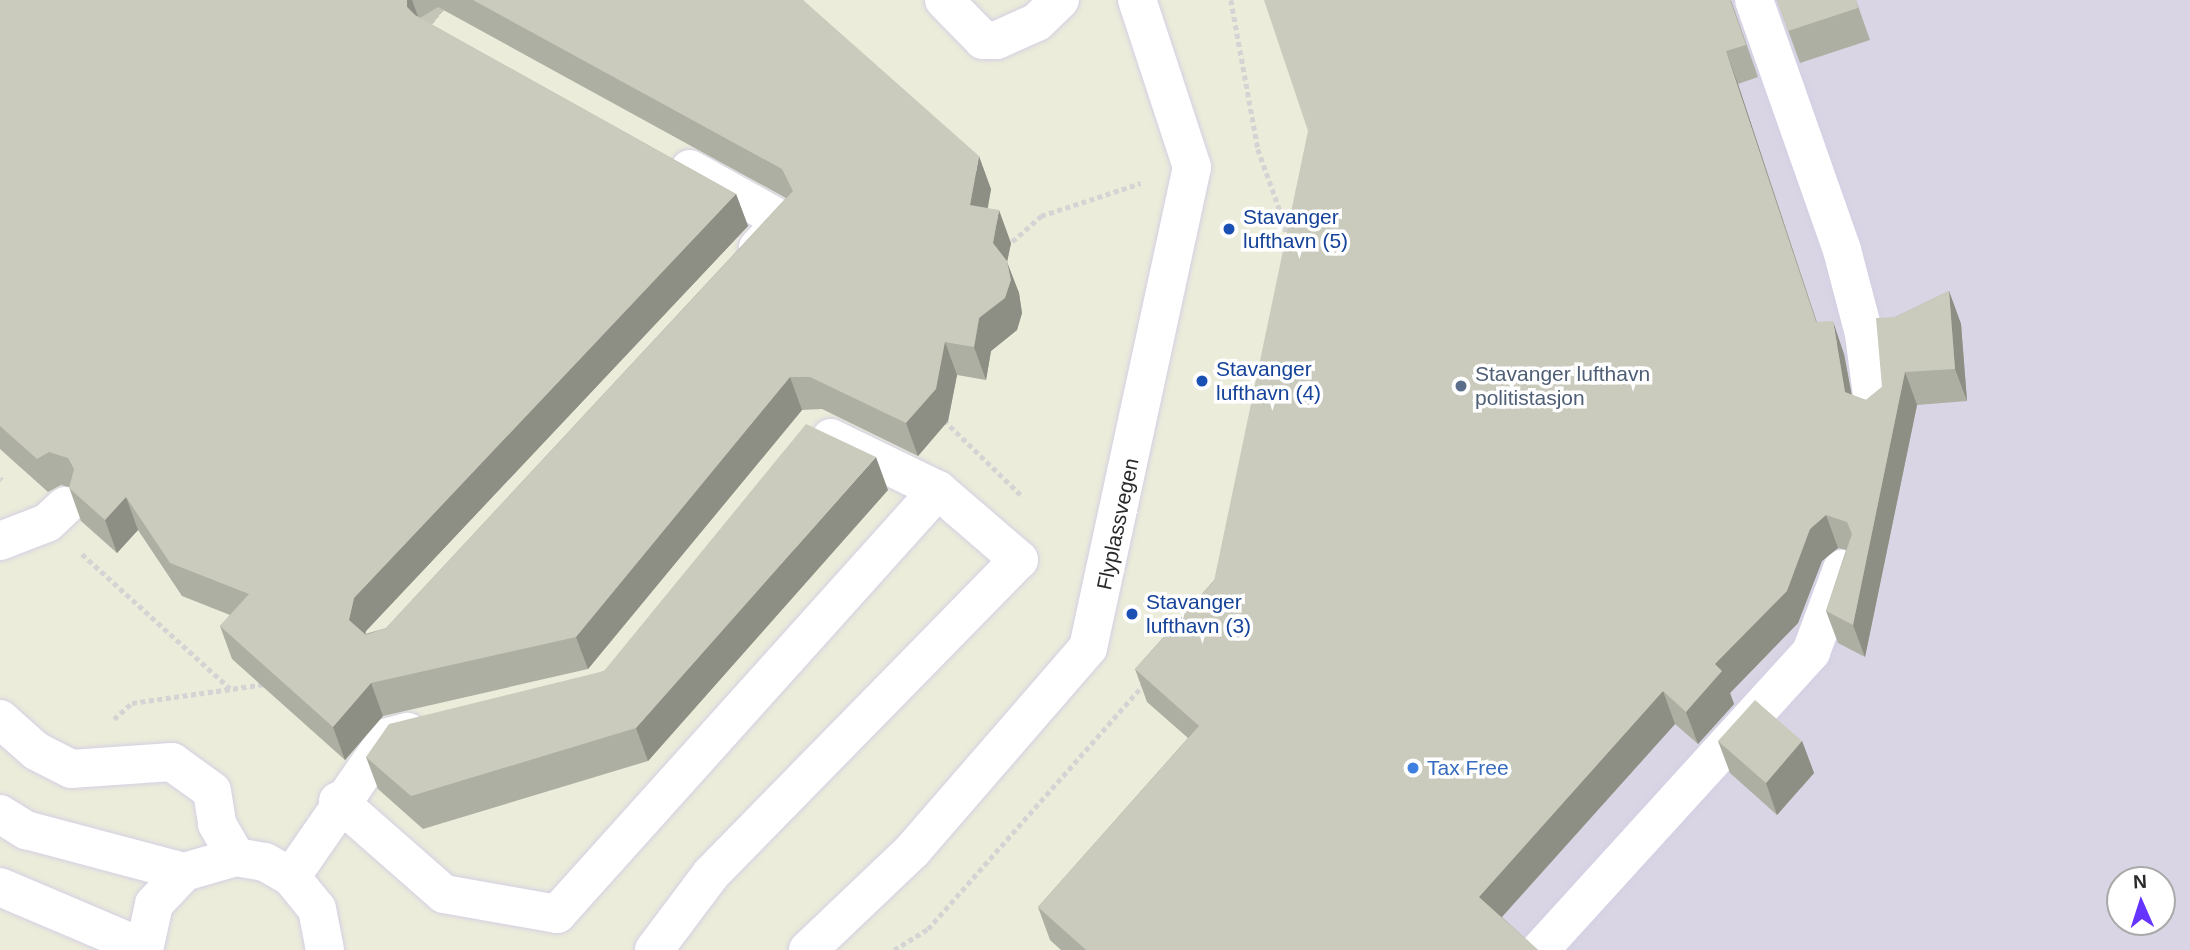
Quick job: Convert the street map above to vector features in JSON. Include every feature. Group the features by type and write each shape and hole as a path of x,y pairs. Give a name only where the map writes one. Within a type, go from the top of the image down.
{"lane":[{"path":"944,0 983,40 998,40 1037,22 1060,0"},
{"name":"Flyplassvegen","path":"808,950 912,851 1088,648 1192,167 1137,0"},
{"path":"1754,0 1842,250 1864,334 1874,411"},
{"path":"652,148 783,221 736,272"},
{"path":"654,950 711,874 1019,560 938,490 812,429 794,450"},
{"path":"338,801 444,894 556,914 938,490"},
{"path":"0,541 47,523 65,506"},
{"path":"1540,950 1811,652 1842,569"},
{"path":"0,719 36,751 71,769 172,762 212,791 217,824 236,857"},
{"path":"291,877 338,801 388,737 441,724"},
{"path":"0,814 26,830 184,872 236,857 265,862 291,877 317,909 325,950"},
{"path":"0,887 144,949 154,905 184,872"}],"path":[{"path":"1231,0 1258,149 1286,227 1284,253"},
{"path":"1001,253 1041,216 1141,183"},
{"path":"892,468 942,418 943,404"},
{"path":"933,408 1031,506"},
{"path":"82,554 231,688"},
{"path":"894,950 929,929 1149,679"},
{"path":"105,728 132,703 272,683"}],"shaded area":[{"path":"1311,0 2190,0 2190,950 1148,950 1332,165"}],"building":[{"path":"0,0 407,0 407,7 415,15 736,194 354,598 349,620 366,635 386,628 793,191 782,169 473,0 803,0 979,156 970,205 999,210 993,243 1007,261 1011,280 1005,298 979,318 974,347 945,342 936,389 906,423 810,377 790,377 576,637 371,683 333,727 220,626 249,594 170,563 126,497 105,520 69,488 74,469 68,458 49,452 37,459 0,426"},
{"path":"1264,0 1730,0 1746,45 1726,51 1816,322 1833,321 1845,392 1866,400 1882,387 1876,318 1895,317 1949,291 1955,369 1905,372 1853,625 1826,611 1852,534 1847,522 1826,515 1810,529 1787,591 1715,664 1722,671 1686,712 1663,691 1479,897 1538,950 1086,950 1038,907 1199,726 1135,669 1214,581 1308,131"},
{"path":"1777,0 1856,0 1858,8 1788,31"},
{"path":"806,424 876,457 636,728 411,796 366,757 389,724 604,671"},
{"path":"1755,700 1802,741 1766,783 1718,741"}],"tunnel":[{"path":"403,0 438,29 409,66"}],"place":[{"name":"Stavanger lufthavn (5)","path":"1229,229"},
{"name":"Stavanger lufthavn (4)","path":"1202,381"},
{"name":"Stavanger lufthavn politistasjon","path":"1461,386"},
{"name":"Stavanger lufthavn (3)","path":"1132,614"},
{"name":"Tax Free","path":"1413,768"}]}
